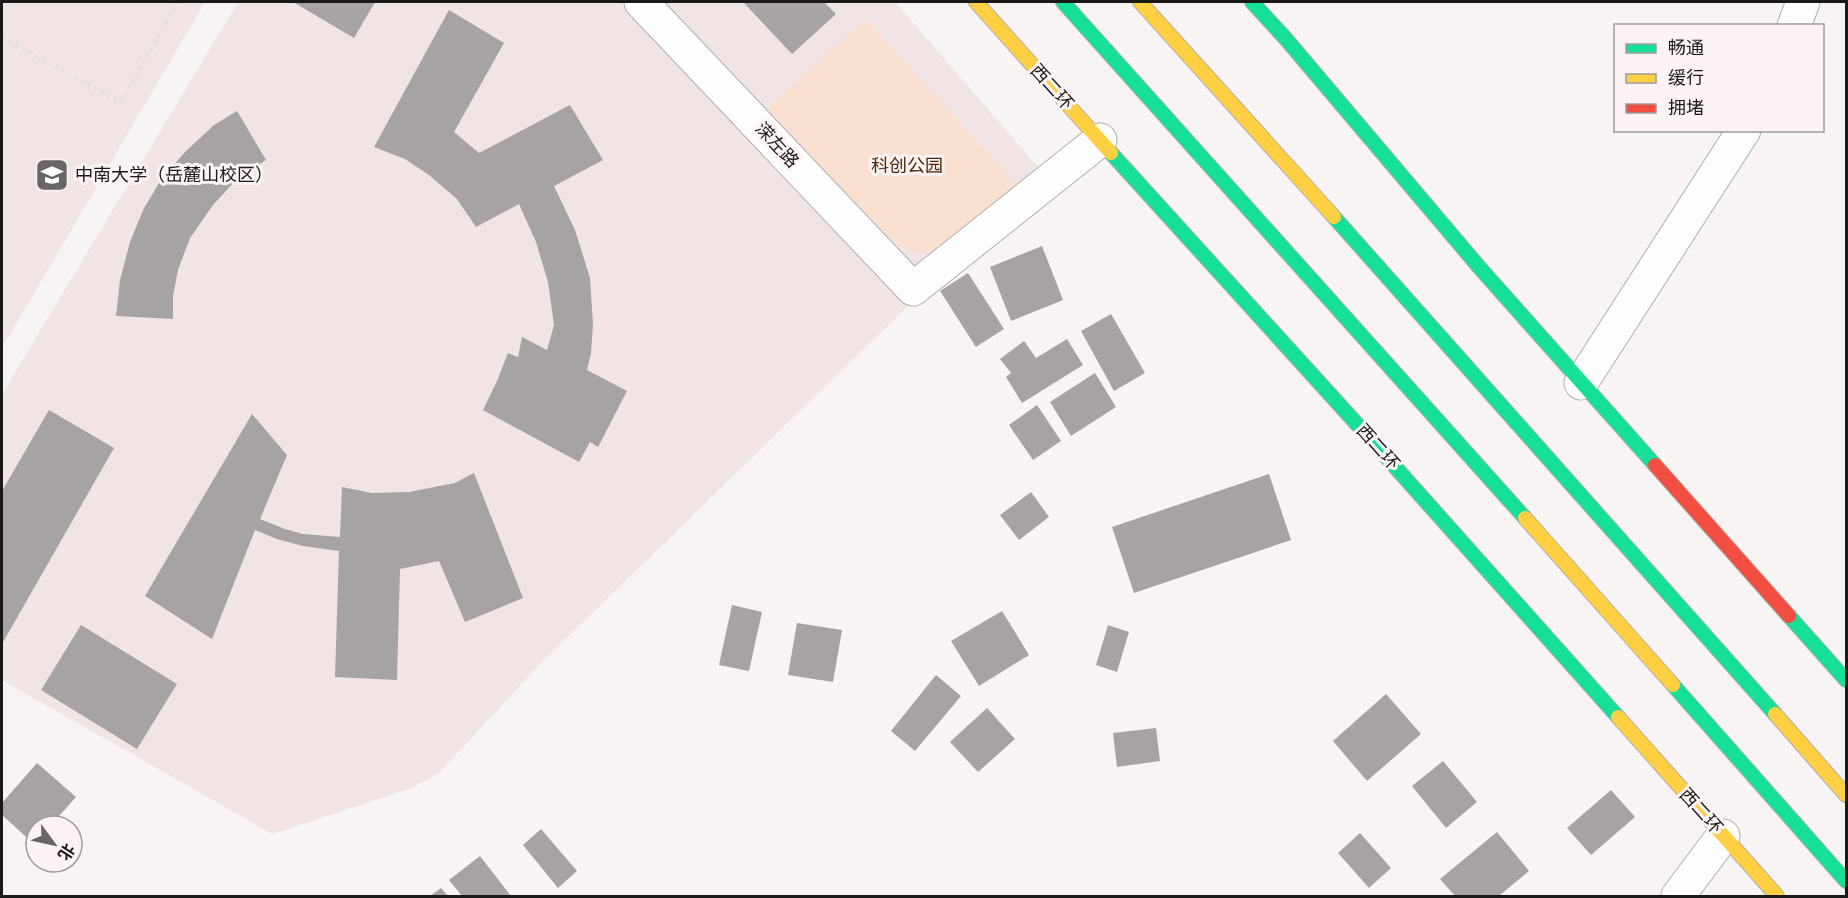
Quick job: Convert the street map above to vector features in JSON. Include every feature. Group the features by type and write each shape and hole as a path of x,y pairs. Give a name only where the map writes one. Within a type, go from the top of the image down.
{"main road":[{"name":"西二环","path":"975,2 1356,423 1777,897"},
{"path":"1063,2 1561,558 1846,881"},
{"path":"1140,2 1371,257 1846,795"},
{"path":"1252,2 1479,267 1846,680"}],"street":[{"name":"溁左路","path":"641,2 912,290 1100,140"},
{"path":"1795,24 1803,2"},
{"path":"1581,383 1743,132"},
{"path":"1678,897 1723,836"}],"path":[{"path":"2,38 121,102 178,2"}],"shaded area":[{"name":"中南大学（岳麓山校区）","path":"2,2 205,2 2,348"},
{"path":"238,2 895,2 1039,168 1052,198 1037,213 967,260 906,308 544,660 439,773 411,788 272,834 2,680 2,394"}],"green space":[{"name":"科创公园","path":"865,19 1021,190 933,254 910,252 877,231 767,108"}],"building":[{"path":"293,2 375,2 354,38"},
{"path":"743,2 824,2 836,14 792,54"},
{"path":"449,10 504,43 454,132 479,153 570,105 603,160 554,186 575,230 590,278 593,324 587,370 627,391 598,447 590,442 579,462 483,410 508,353 518,357 522,337 547,350 554,325 548,282 536,242 519,204 476,227 457,199 429,175 405,159 374,147"},
{"path":"237,111 266,160 237,179 213,205 190,238 178,270 173,296 173,319 116,316 120,280 130,242 144,208 161,180 185,152 214,125"},
{"path":"1042,246 1063,300 1011,321 990,267"},
{"path":"968,273 1004,329 976,347 940,291"},
{"path":"1111,314 1145,373 1114,391 1081,331"},
{"path":"1067,339 1083,365 1022,403 1006,377 1011,373 1000,359 1024,341 1036,358"},
{"path":"1095,373 1116,407 1071,436 1050,402"},
{"path":"1037,405 1061,441 1033,460 1009,425"},
{"path":"49,410 114,448 2,644 2,491"},
{"path":"252,414 287,455 260,519 303,534 340,537 342,487 372,493 409,492 455,483 474,473 523,598 465,622 439,561 400,569 397,680 335,677 339,551 303,546 255,530 212,639 145,596"},
{"path":"1269,474 1291,540 1134,593 1112,527"},
{"path":"1031,492 1049,517 1019,540 1000,515"},
{"path":"732,605 762,612 749,671 719,665"},
{"path":"1002,611 1029,655 979,686 951,641"},
{"path":"797,623 842,630 833,682 788,675"},
{"path":"81,625 177,684 137,749 41,690"},
{"path":"1108,625 1129,632 1117,672 1096,665"},
{"path":"936,675 961,696 915,751 891,731"},
{"path":"1386,694 1421,734 1367,781 1333,741"},
{"path":"987,708 1015,739 978,772 950,742"},
{"path":"1156,728 1160,761 1117,767 1113,733"},
{"path":"1443,761 1477,802 1446,828 1412,786"},
{"path":"37,763 76,797 61,814 24,814 24,835 2,815 2,803"},
{"path":"1611,790 1635,817 1591,855 1567,828"},
{"path":"541,829 577,871 558,888 523,845"},
{"path":"1497,832 1529,871 1499,896 1455,896 1440,879"},
{"path":"1360,833 1391,868 1369,888 1338,853"},
{"path":"480,856 511,896 462,896 449,880"},
{"path":"441,888 448,896 430,896"}],"traffic: fast":[{"path":"1063,2 1525,518"},
{"path":"1252,2 1479,267 1655,465"},
{"path":"1111,153 1618,717"},
{"path":"1334,217 1775,714"},
{"path":"1789,616 1846,680"},
{"path":"1673,685 1846,881"}],"traffic: slow":[{"path":"976,2 1111,153"},
{"path":"1140,2 1334,217"},
{"path":"1525,518 1673,685"},
{"path":"1775,714 1846,795"},
{"path":"1618,717 1777,896"}],"traffic: jam":[{"path":"1655,465 1789,616"}],"place":[{"name":"中南大学（岳麓山校区）","path":"52,175"}]}
